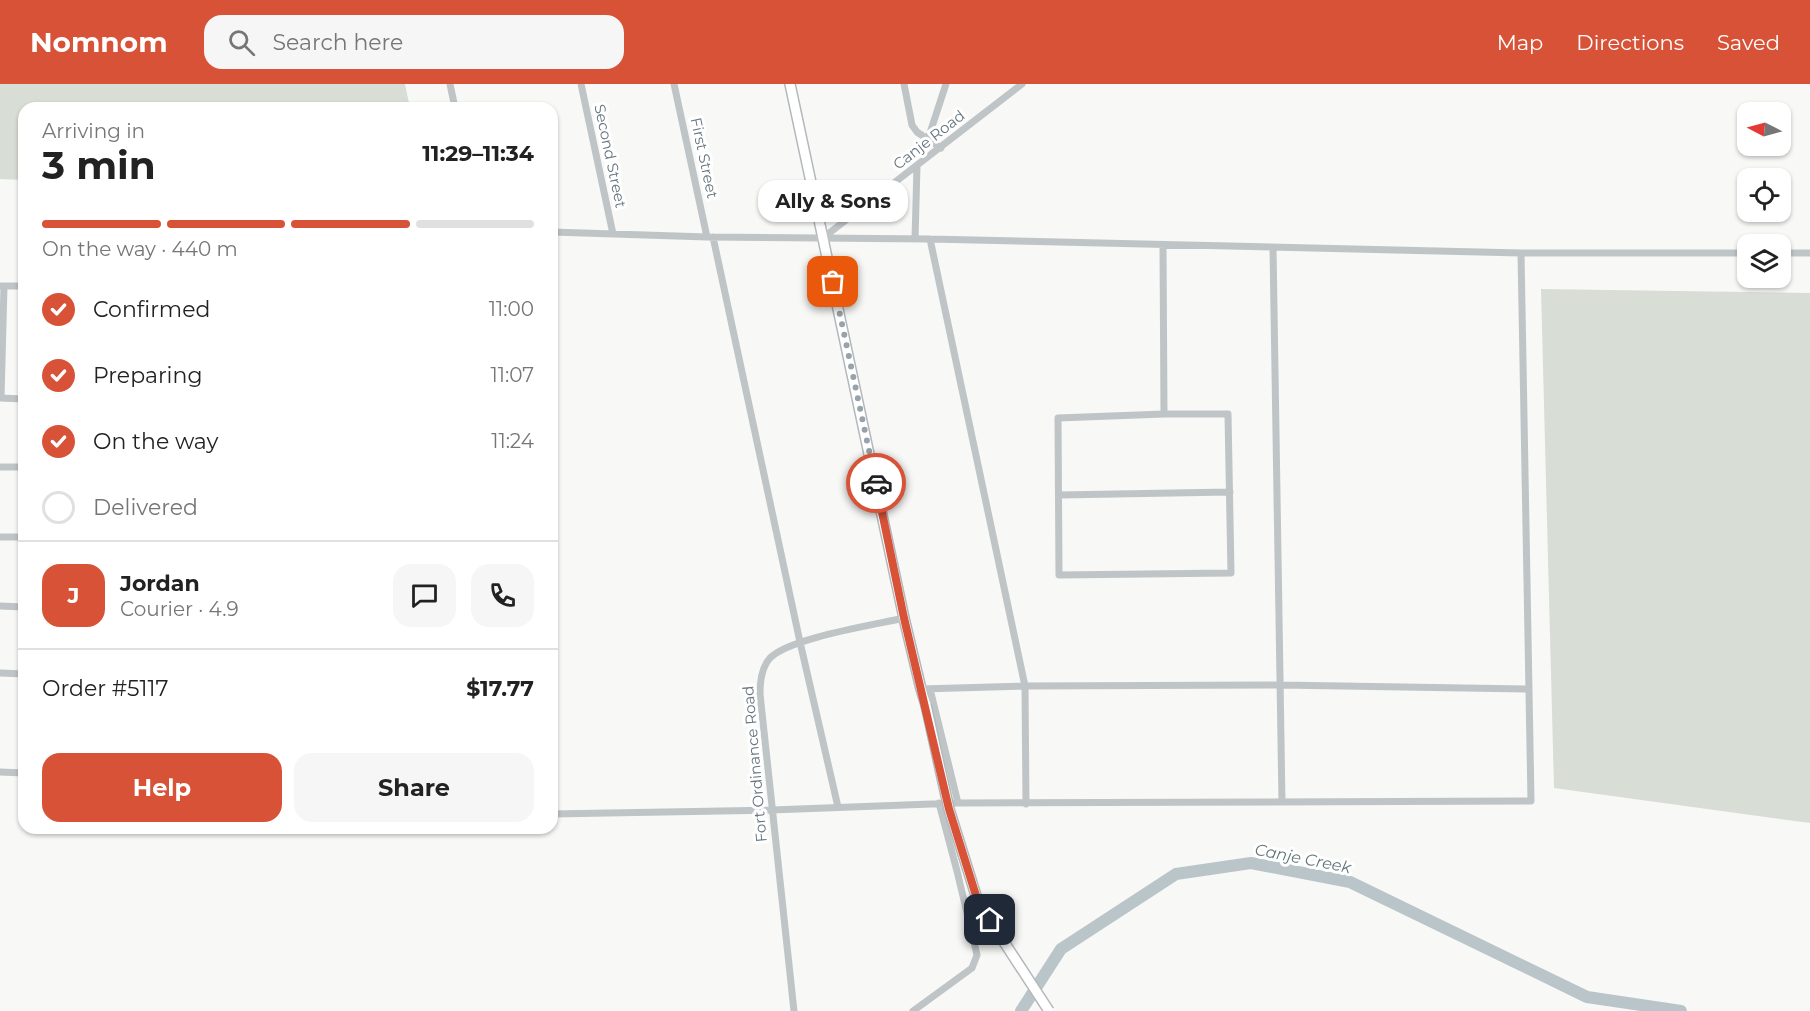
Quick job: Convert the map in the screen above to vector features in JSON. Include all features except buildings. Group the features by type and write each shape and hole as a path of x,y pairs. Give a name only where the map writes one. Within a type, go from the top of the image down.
{"main road":[{"path":"790,84 904,618 925,689 926,705 949,809 978,902 1049,1011"}],"street":[{"path":"450,84 454,102"},
{"name":"Second Street","path":"581,84 613,234"},
{"name":"First Street","path":"674,84 838,807"},
{"path":"903,84 912,125 941,148"},
{"path":"928,139 946,84"},
{"name":"Canje Road","path":"824,237 1022,84"},
{"path":"915,239 918,166"},
{"path":"558,232 1521,253 1737,253"},
{"path":"930,239 1025,686 1026,804"},
{"path":"1163,246 1164,414"},
{"path":"1273,248 1282,802"},
{"path":"558,814 772,810 958,802 1026,804 1531,801 1521,253"},
{"path":"1791,253 1810,253"},
{"path":"18,286 2,286 1,398 18,399"},
{"path":"1164,414 1228,414 1231,573 1059,575 1058,418 1164,414"},
{"path":"0,466 18,467"},
{"path":"1059,495 1230,492"},
{"path":"0,537 18,537"},
{"path":"0,606 18,607"},
{"name":"Fort Ordinance Road","path":"794,1011 760,694 760,676 769,659 783,648 904,618"},
{"path":"0,673 18,674"},
{"path":"958,802 925,689 1025,686 1280,685 1529,689"},
{"path":"0,772 18,773"},
{"path":"913,1011 972,968 977,956 939,803"}],"shaded area":[{"path":"0,84 405,84 409,102 18,102 18,180 0,179"},
{"path":"1541,289 1810,293 1810,823 1554,788"}],"waterway":[{"name":"Canje Creek","path":"1021,1011 1061,949 1176,874 1251,863 1350,882 1587,997 1681,1011"}],"way so far":[{"path":"833,282 876,483"}],"place":[{"name":"Ally & Sons","path":"833,282"}],"route":[{"path":"876,483 904,618 949,809 978,902 990,920"}]}
